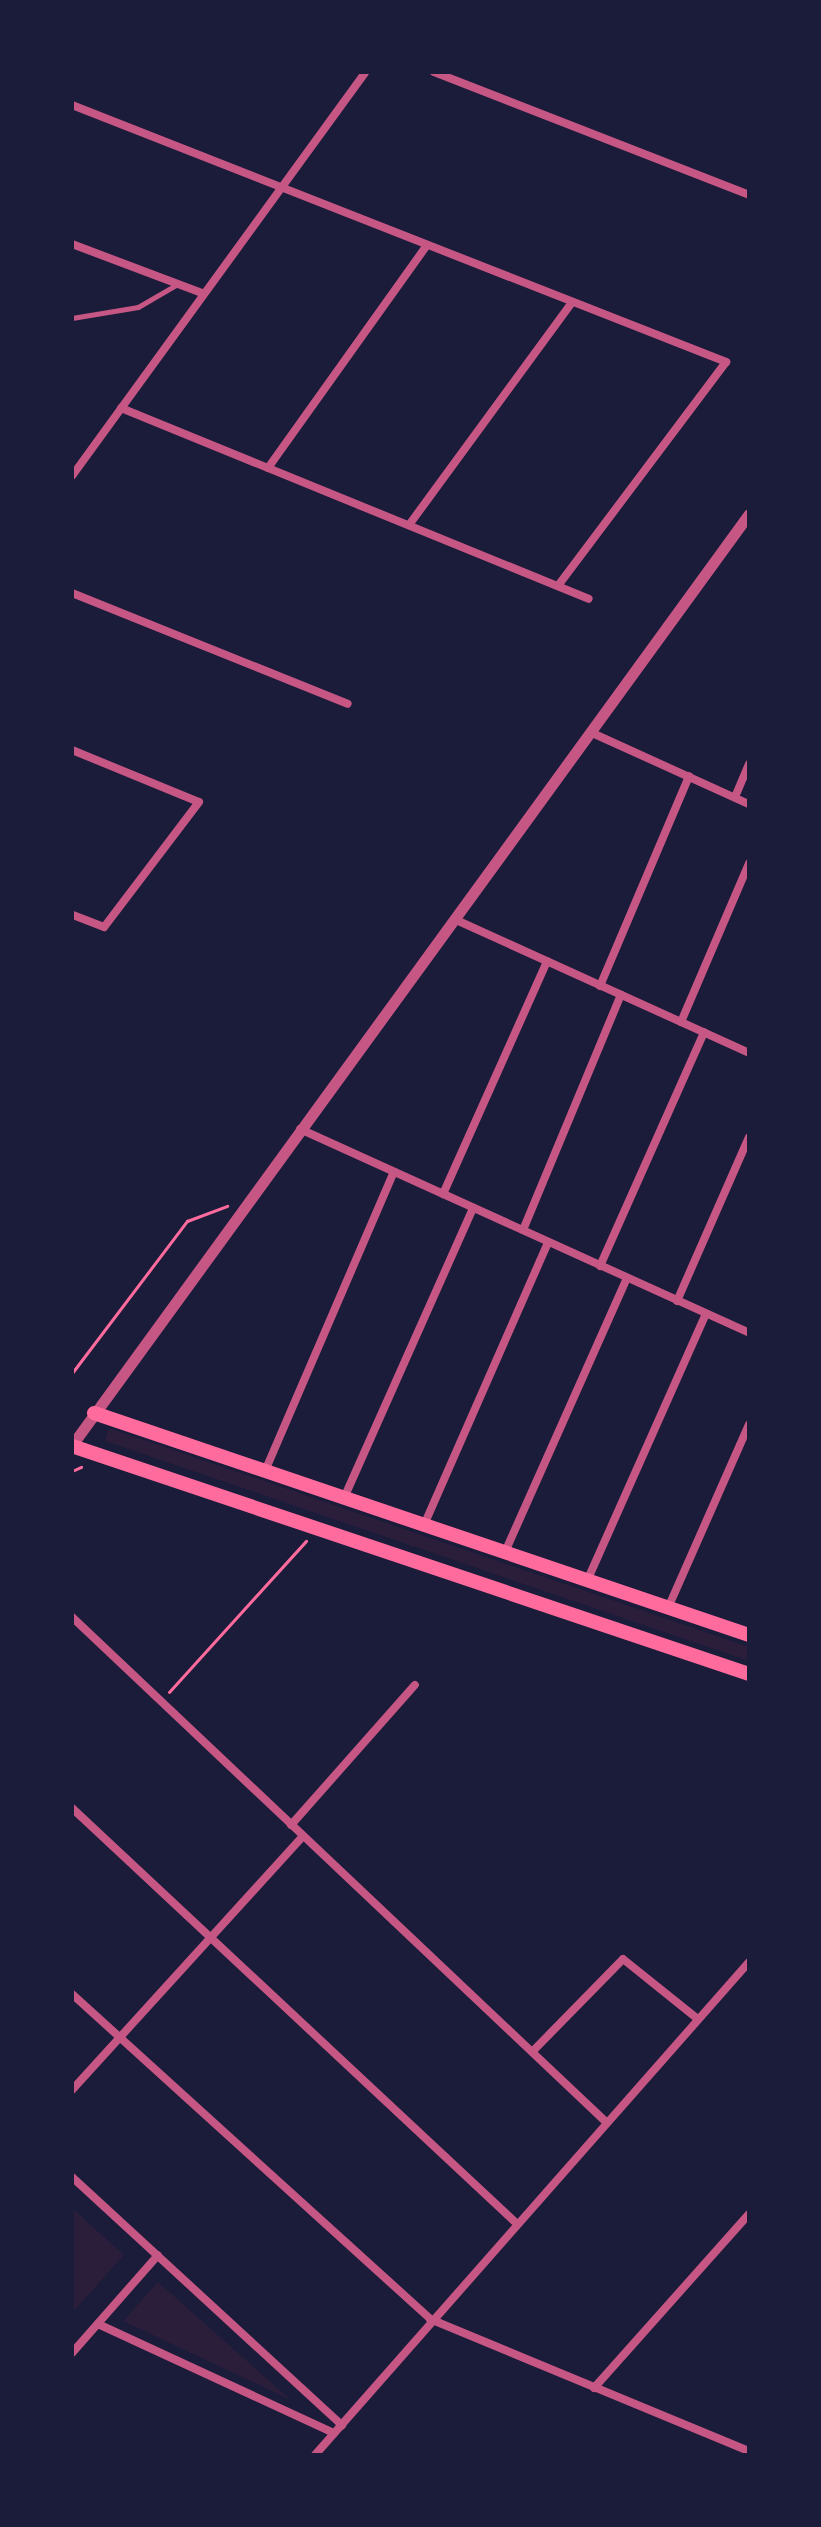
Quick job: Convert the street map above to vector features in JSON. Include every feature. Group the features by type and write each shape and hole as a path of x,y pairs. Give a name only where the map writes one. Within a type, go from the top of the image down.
{"main road":[{"path":"94,1413 749,1634"},
{"path":"72,1445 749,1674"}],"street":[{"path":"72,476 365,72"},
{"path":"434,72 749,195"},
{"path":"72,105 726,362 558,586"},
{"path":"72,244 204,294"},
{"path":"268,468 427,245"},
{"path":"409,525 572,302"},
{"path":"121,408 589,599"},
{"path":"72,1445 748,519"},
{"path":"72,593 348,704"},
{"path":"590,732 749,804"},
{"path":"72,750 199,802 104,927 72,915"},
{"path":"735,797 749,764"},
{"path":"600,986 689,776"},
{"path":"681,1022 749,863"},
{"path":"454,919 749,1053"},
{"path":"443,1194 547,961"},
{"path":"523,1230 621,995"},
{"path":"600,1266 704,1032"},
{"path":"300,1129 749,1333"},
{"path":"677,1301 749,1137"},
{"path":"265,1471 394,1172"},
{"path":"344,1498 473,1208"},
{"path":"424,1525 548,1242"},
{"path":"505,1552 627,1278"},
{"path":"587,1581 706,1314"},
{"path":"668,1608 749,1424"},
{"path":"72,1617 606,2122"},
{"path":"291,1825 415,1685"},
{"path":"72,1808 515,2222"},
{"path":"72,2090 303,1836"},
{"path":"532,2052 623,1959 698,2019"},
{"path":"315,2455 515,2222 748,1966"},
{"path":"72,1994 430,2319 749,2451"},
{"path":"72,2177 342,2425"},
{"path":"594,2388 749,2214"},
{"path":"72,2353 158,2255"},
{"path":"98,2324 334,2433"}],"lane":[{"path":"72,318 138,307 177,284"}],"path":[{"path":"72,1373 187,1221 250,1199"},
{"path":"161,1701 318,1529"}],"shaded area":[{"path":"109,1428 749,1647 749,1661 105,1441"},
{"path":"72,2208 124,2255 72,2313"},
{"path":"158,2282 291,2400 123,2321"}]}
